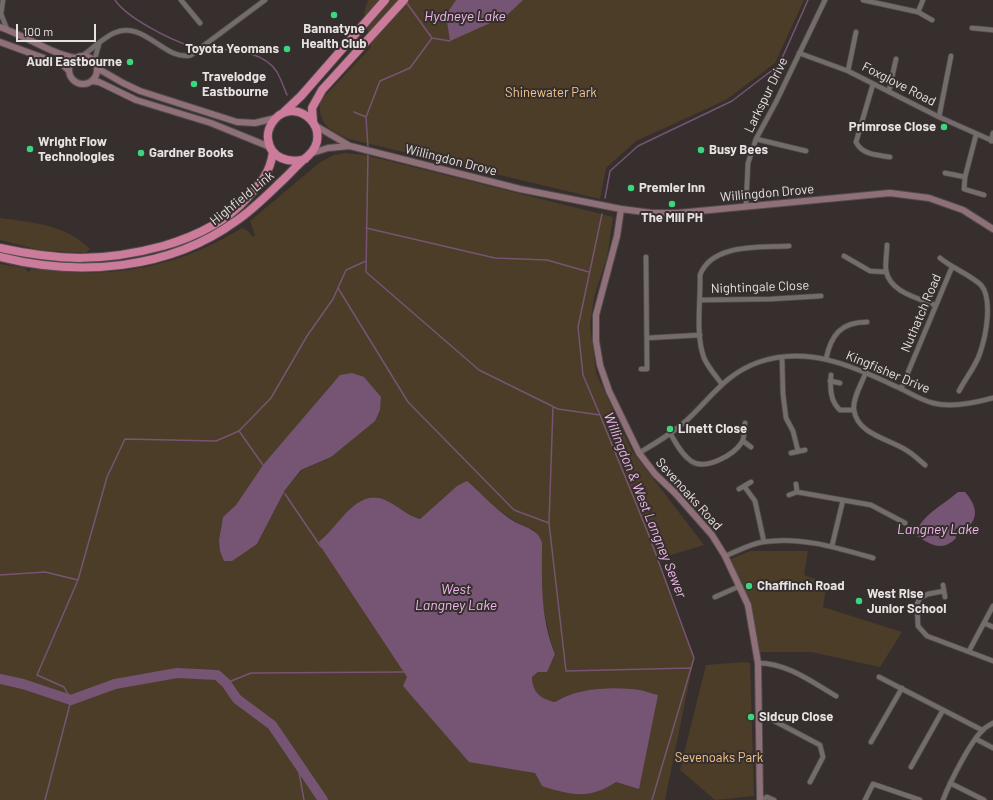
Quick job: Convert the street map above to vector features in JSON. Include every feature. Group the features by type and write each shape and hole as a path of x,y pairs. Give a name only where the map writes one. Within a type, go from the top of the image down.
{"highway":[{"path":"385,0 309,88 279,116 269,128 268,134 271,149 278,157 291,162 305,159 312,153 318,140 312,108 322,90 402,2"},
{"path":"279,116 289,112 302,113 314,124"},
{"name":"Highfield Link","path":"0,248 54,257 89,258 123,256 177,242 203,231 230,214 242,204 269,170 271,149"},
{"name":"Highfield Link","path":"0,257 45,266 95,268 124,265 164,256 209,239 233,224 305,159"}],"street":[{"path":"3,0 1,7 3,21 7,29"},
{"path":"181,0 200,23"},
{"path":"69,71 71,63 115,32 129,30 146,36 171,52 186,56 204,45 265,0"},
{"name":"Larkspur Drive","path":"746,205 748,163 756,138 776,102 825,0"},
{"path":"863,0 918,12 932,20"},
{"path":"918,12 923,0"},
{"path":"0,27 64,56 87,57 95,65 123,84 140,91 237,122 255,123 279,116"},
{"path":"972,28 993,30"},
{"name":"Foxglove Road","path":"848,71 856,32"},
{"path":"0,42 63,65 69,71 71,78 76,83 84,84 92,81 99,82 136,100 211,123 271,149"},
{"path":"92,81 96,75 95,65 99,44"},
{"name":"Foxglove Road","path":"799,53 848,71 976,135 992,141 993,133"},
{"name":"Foxglove Road","path":"940,118 951,56"},
{"path":"889,91 896,59"},
{"path":"873,84 856,142 859,148 864,152 890,157"},
{"name":"Willingdon Drove","path":"314,124 350,146"},
{"path":"976,135 965,177 964,189 984,195"},
{"path":"756,138 806,151"},
{"name":"Willingdon Drove","path":"312,153 328,148 350,146 520,189 621,209 652,213 678,213 746,205 890,193 929,198 963,210 993,229"},
{"path":"945,173 965,177"},
{"name":"Sevenoaks Road","path":"621,209 617,236 596,315 596,341 600,366 609,391 639,452 655,474 700,520 725,556 748,605 758,663 757,717 760,800"},
{"path":"887,245 886,272 893,285 902,292 935,305"},
{"path":"721,383 705,359 700,335 700,275 702,270 716,255 726,251 789,246"},
{"path":"844,256 870,271 886,272"},
{"path":"641,369 648,369 646,257"},
{"path":"940,258 980,284 986,291 989,301 987,325 980,354 959,391"},
{"name":"Nuthatch Road","path":"901,389 952,267"},
{"name":"Nightingale Close","path":"700,300 771,300 821,296"},
{"path":"826,359 833,338 840,330 848,325 867,322"},
{"path":"987,325 993,326"},
{"path":"647,338 700,335"},
{"name":"Kingfisher Drive","path":"639,452 670,433 687,420 721,383 744,368 782,357 802,355 826,359 866,372 933,403 966,404 993,398"},
{"path":"782,357 782,394 786,418 793,431 798,451"},
{"path":"866,372 855,401 854,410 862,427 907,450 925,466"},
{"path":"831,375 831,397 834,405 840,410 854,410"},
{"path":"830,382 840,383"},
{"path":"670,433 680,450 692,462 704,465 717,462 728,455 743,441 745,423"},
{"path":"743,441 751,447"},
{"path":"791,453 805,450"},
{"path":"739,489 750,482"},
{"path":"796,484 797,492"},
{"path":"744,486 755,501 764,542"},
{"path":"789,495 797,492 871,506 905,523"},
{"path":"832,546 843,500"},
{"path":"725,556 764,542 791,541 832,546 873,558"},
{"path":"943,584 945,597"},
{"path":"715,597 740,586"},
{"path":"944,591 928,594 920,598 917,604 918,626 926,636 993,661"},
{"path":"969,651 993,606"},
{"path":"984,623 993,627"},
{"path":"758,663 772,663 787,668 836,696"},
{"path":"879,677 982,730"},
{"path":"871,742 902,688"},
{"path":"911,767 943,710"},
{"path":"757,717 765,716 820,745 823,756 810,782"},
{"path":"943,800 950,783 976,739 982,730 993,723"},
{"path":"976,739 993,748"},
{"path":"950,783 984,800"},
{"path":"865,800 873,784 920,800"},
{"path":"760,800 767,797 774,800"}],"green space":[{"name":"Shinewater Park","path":"368,0 804,0 775,63 726,100 636,141 606,168 600,199 349,139 336,133 327,126 321,116 320,101 371,47 364,13"},
{"path":"345,153 365,155 613,217 607,257 594,297 590,325 596,373 632,451 704,545 658,559 694,658 665,800 0,800 0,264 25,268 28,272 32,269 88,273 115,271 140,268 191,254 242,228 248,231 253,237 255,235 250,221 319,163 334,155","holes":["331,457 302,470 285,490 257,544 219,540 223,517 236,505 263,465","457,486 493,506 516,522 534,530 542,542 542,602 555,654 547,671 538,672 531,677 533,687 538,694 550,701 555,702 570,695 616,782 606,788 597,791 580,793 542,786 535,773 322,539 350,509 366,499 375,498 385,500 415,518 420,519"]},
{"path":"0,218 36,223 60,230 81,241 90,249 85,253 40,250 0,240"},
{"path":"750,551 808,551 804,575 827,583 823,607 902,632 880,667 811,652 759,652 749,602 731,559"},
{"name":"Sevenoaks Park","path":"745,662 750,663 754,796 715,800 680,770 706,665"}],"water":[{"name":"Hydneye Lake","path":"456,0 523,0 506,16 450,41 446,15"},
{"path":"352,373 364,377 381,397 380,410 375,421 331,457 301,470 285,490 257,544 232,561 224,561 220,551 219,540 223,517 236,505 263,465 340,375"},
{"name":"West Langney Lake","path":"467,481 508,518 537,534 542,542 542,585 544,613 550,640 555,654 547,672 538,672 532,677 532,682 538,694 555,702 572,694 602,689 634,689 658,695 639,789 616,782 607,788 589,794 562,792 542,786 535,773 469,762 403,686 407,677 321,547 319,542 329,533 342,517 358,503 366,499 375,498 385,500 415,518 420,519 457,486"},
{"name":"Langney Lake","path":"958,492 965,492 973,503 975,516 970,525 958,527 955,530 956,538 942,546 937,546 927,542 917,536 921,524 926,518"}],"waterway":[{"path":"115,0 138,21 160,33 190,46"},
{"name":"Willingdon & West Langney Sewer","path":"605,198 610,171 638,146 732,101 779,65 808,0"},
{"path":"406,2 432,38"},
{"path":"432,38 450,41"},
{"path":"368,148 366,117 380,81 410,68 432,38"},
{"path":"218,49 234,50 250,54 266,61 277,72 287,95"},
{"path":"354,112 366,117"},
{"path":"368,152 366,272 479,370 558,409 600,415"},
{"name":"Willingdon & West Langney Sewer","path":"602,214 578,327 583,375 648,533 694,658 652,800"},
{"path":"366,228 495,258 547,260 589,272"},
{"path":"45,800 71,700 64,687 37,675 78,580 107,477 125,439 216,441 239,431 271,398 307,336 333,299 346,270 366,261"},
{"path":"338,288 408,402 514,510 549,523"},
{"path":"553,407 549,523 566,671 691,668"},
{"path":"239,431 263,465"},
{"path":"285,494 321,547"},
{"path":"0,575 45,572 78,580"},
{"path":"226,683 251,673 403,672"},
{"path":"0,679 23,684 71,700 115,684 177,673 217,675 226,683 237,699 272,725 323,800"},
{"path":"297,761 304,800"}],"place":[{"name":"Bannatyne Health Club","path":"334,15"},
{"name":"Toyota Yeomans","path":"287,49"},
{"name":"Audi Eastbourne","path":"130,62"},
{"name":"Travelodge Eastbourne","path":"194,84"},
{"name":"Primrose Close","path":"944,127"},
{"name":"Wright Flow Technologies","path":"30,149"},
{"name":"Busy Bees","path":"701,150"},
{"name":"Gardner Books","path":"141,153"},
{"name":"Premier Inn","path":"631,188"},
{"name":"The Mill PH","path":"672,204"},
{"name":"Linett Close","path":"670,429"},
{"name":"Chaffinch Road","path":"749,586"},
{"name":"West Rise Junior School","path":"859,601"},
{"name":"Sidcup Close","path":"751,717"}]}
